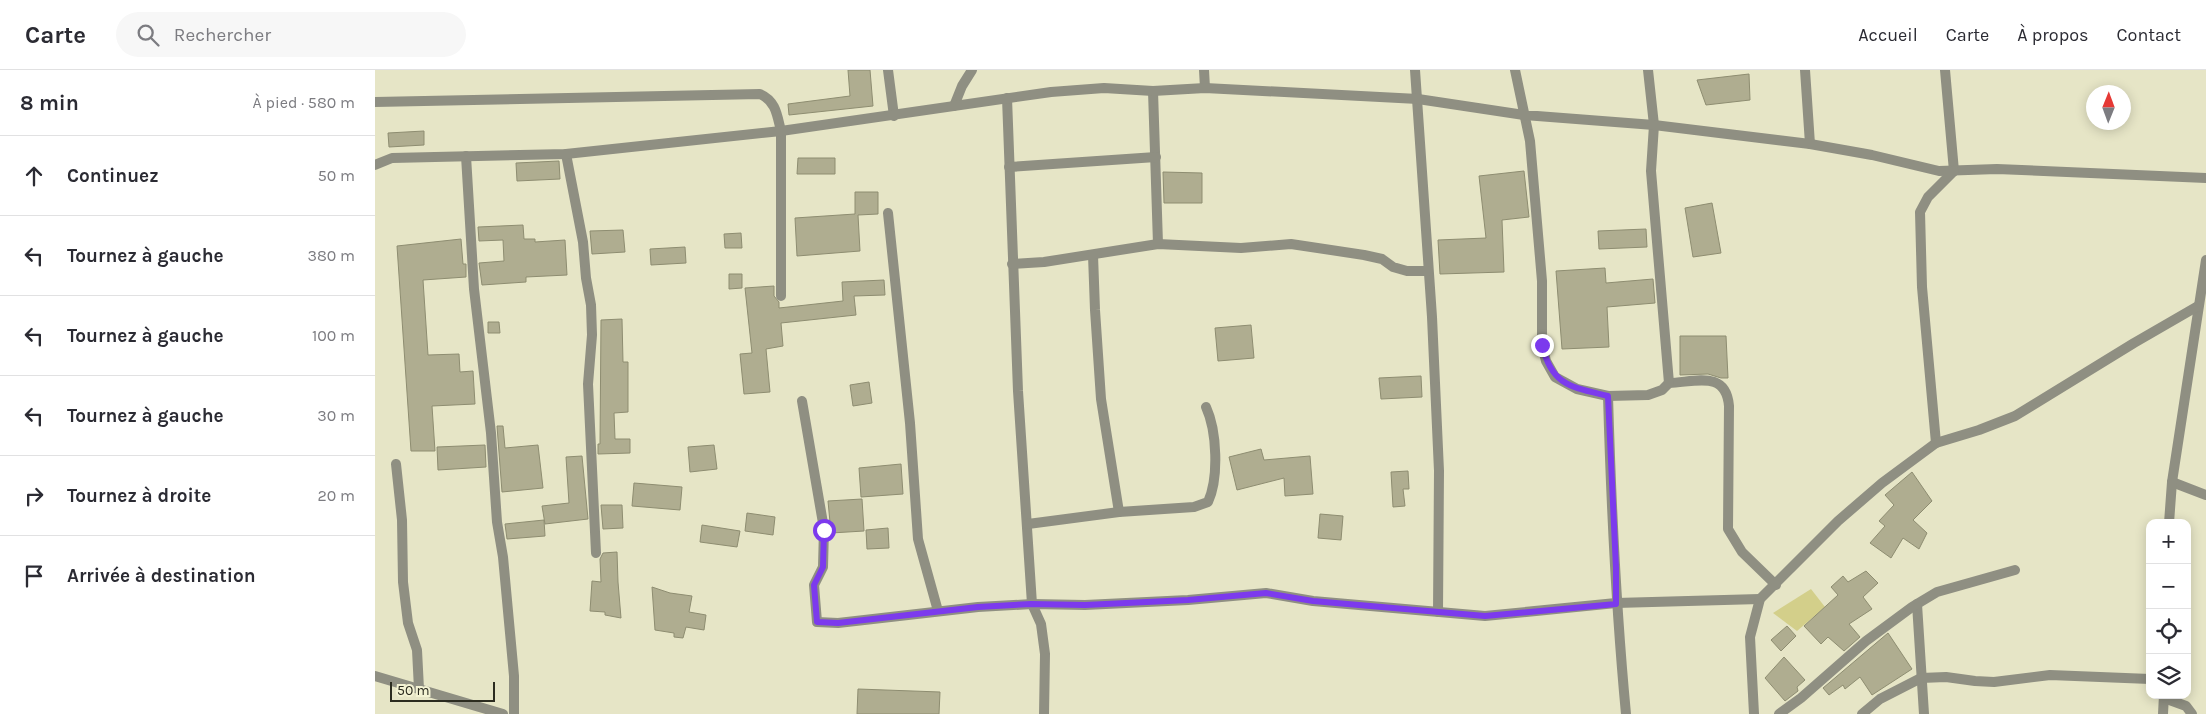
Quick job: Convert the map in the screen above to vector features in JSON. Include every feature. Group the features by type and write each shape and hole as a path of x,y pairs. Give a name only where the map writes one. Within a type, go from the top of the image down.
{"street":[{"path":"888,70 894,116"},
{"path":"954,106 961,86 972,70"},
{"path":"1204,70 1205,88"},
{"path":"1415,70 1419,99 1419,149 1439,471 1438,612"},
{"path":"1515,70 1530,141 1542,281 1542,345 1546,361 1555,377 1577,388 1608,396 1648,395 1662,390 1669,383 1715,381 1724,386 1728,394 1729,529 1742,552 1775,585"},
{"path":"1648,70 1654,125 1651,171 1669,383"},
{"path":"1805,70 1810,144"},
{"path":"1945,70 1954,171"},
{"path":"375,165 392,158 565,154 781,131 1007,98 1104,88 1153,91 1205,88 1419,99 1524,115 1654,125 1810,144 1872,155 1933,170 1997,169 2206,178"},
{"path":"1153,91 1159,244"},
{"path":"375,102 759,94 769,98 775,108 781,131 781,296"},
{"path":"1007,98 1018,391 1028,524 1031,604 1041,624 1045,654 1044,714"},
{"path":"565,154 583,242 586,278 591,305 588,384 596,553"},
{"path":"466,156 474,289 491,432 497,522 503,557 514,676 514,714"},
{"path":"1009,167 1156,157"},
{"path":"1936,443 1923,287 1920,212 1927,197 1954,171"},
{"path":"888,213 910,423 918,539 938,611"},
{"path":"1012,264 1045,262 1159,244 1241,248 1291,244 1364,254 1382,259 1393,267 1407,272 1428,271"},
{"path":"1093,255 1101,399 1119,512"},
{"path":"2169,519 2172,482 2206,260"},
{"path":"1754,714 1750,637 1760,599 1838,521 1914,457 1936,443 1979,430 2015,416 2198,306"},
{"path":"1608,396 1616,604 1626,714"},
{"path":"802,401 824,530 823,567 814,585 817,622 838,623 938,611 1031,604 1085,605 1150,602 1266,593 1313,601 1485,616 1616,604 1760,599"},
{"path":"1028,524 1119,512 1194,507 1207,502 1213,490 1215,467 1211,417 1206,407"},
{"path":"396,464 402,520 403,582 408,623 417,650 419,689"},
{"path":"2172,482 2206,496"},
{"path":"1779,714 1801,698 1866,641 1917,604 1937,592 2015,570"},
{"path":"1917,604 1923,714"},
{"path":"1862,714 1880,699 1921,678 1946,677 1975,682 1994,682 2050,675 2146,679"},
{"path":"375,676 503,714"},
{"path":"2163,714 2164,699"},
{"path":"2171,699 2186,706 2192,714"}],"shaded area":[{"path":"1811,589 1825,607 1797,631 1773,613"}],"building":[{"path":"848,70 870,70 873,106 789,115 788,104 850,96"},
{"path":"1749,74 1750,100 1706,105 1697,80"},
{"path":"424,131 424,145 389,147 388,133"},
{"path":"798,158 835,158 835,174 797,174"},
{"path":"559,161 560,179 517,181 516,163"},
{"path":"1524,171 1529,217 1502,220 1504,272 1440,274 1438,240 1486,238 1479,176"},
{"path":"1163,172 1202,173 1202,203 1164,203"},
{"path":"855,192 878,192 878,214 858,215 860,251 797,256 795,218 855,214"},
{"path":"1712,203 1721,253 1693,257 1685,208"},
{"path":"523,225 524,239 535,239 535,242 565,240 567,275 526,277 526,282 482,285 479,263 504,261 503,240 479,241 478,227"},
{"path":"1646,229 1647,247 1599,249 1598,231"},
{"path":"623,230 625,252 592,254 590,231"},
{"path":"741,233 742,248 725,248 724,234"},
{"path":"461,239 463,264 466,264 466,277 423,280 428,355 459,354 460,372 473,371 475,404 432,406 435,451 411,451 397,246"},
{"path":"685,247 686,263 651,265 650,249"},
{"path":"1605,268 1606,283 1653,279 1655,303 1607,307 1609,347 1562,349 1556,271"},
{"path":"729,274 742,274 742,288 729,289"},
{"path":"884,280 885,295 854,296 856,315 781,323 783,346 766,349 770,392 744,394 740,354 752,353 745,288 774,286 774,296 779,302 779,308 843,301 842,282"},
{"path":"622,319 623,362 628,362 628,412 614,413 615,439 630,439 630,453 598,454 598,444 600,444 601,320"},
{"path":"488,322 499,322 500,333 488,333"},
{"path":"1251,325 1254,358 1218,361 1215,328"},
{"path":"1680,336 1726,336 1728,378 1708,374 1680,375"},
{"path":"1421,376 1422,397 1381,399 1379,378"},
{"path":"869,382 872,403 853,406 850,385"},
{"path":"497,426 503,426 505,448 538,445 543,488 502,492"},
{"path":"485,445 486,467 438,470 437,447"},
{"path":"714,445 717,469 690,472 688,447"},
{"path":"1261,449 1264,460 1310,456 1313,494 1285,496 1284,478 1237,490 1229,457"},
{"path":"582,456 588,519 545,524 542,506 569,503 566,457"},
{"path":"901,464 903,494 861,497 859,468"},
{"path":"1408,471 1409,489 1403,489 1405,506 1393,507 1391,472"},
{"path":"1912,472 1932,501 1913,520 1927,533 1919,549 1903,538 1891,558 1870,543 1885,526 1879,521 1894,505 1885,495"},
{"path":"634,483 682,487 680,510 632,506"},
{"path":"862,499 864,531 831,533 828,501"},
{"path":"601,505 622,505 623,528 603,529"},
{"path":"747,513 775,517 773,535 745,531"},
{"path":"1320,514 1343,516 1341,540 1318,538"},
{"path":"544,520 545,536 507,539 505,524"},
{"path":"702,525 740,531 737,547 700,542"},
{"path":"888,528 889,548 867,549 866,530"},
{"path":"617,552 621,618 605,615 605,612 590,611 592,581 601,582 600,559 603,553"},
{"path":"1866,571 1878,583 1863,597 1872,609 1849,624 1860,637 1844,651 1828,637 1821,644 1804,626 1838,595 1831,587 1843,576 1848,582"},
{"path":"652,587 670,593 692,596 689,612 706,615 704,630 686,627 683,638 674,637 674,633 655,630"},
{"path":"1787,626 1796,636 1781,651 1771,640"},
{"path":"1888,633 1912,669 1872,695 1860,677 1845,689 1843,685 1829,695 1823,688"},
{"path":"1784,657 1805,680 1797,687 1798,691 1785,701 1765,678"},
{"path":"858,689 940,692 939,714 857,714"}],"route":[{"path":"824,530 823,567 814,585 817,622 838,623 978,607 1031,604 1085,605 1188,600 1266,593 1313,601 1485,616 1616,604 1608,396 1577,388 1555,377 1546,361 1542,345"}]}
